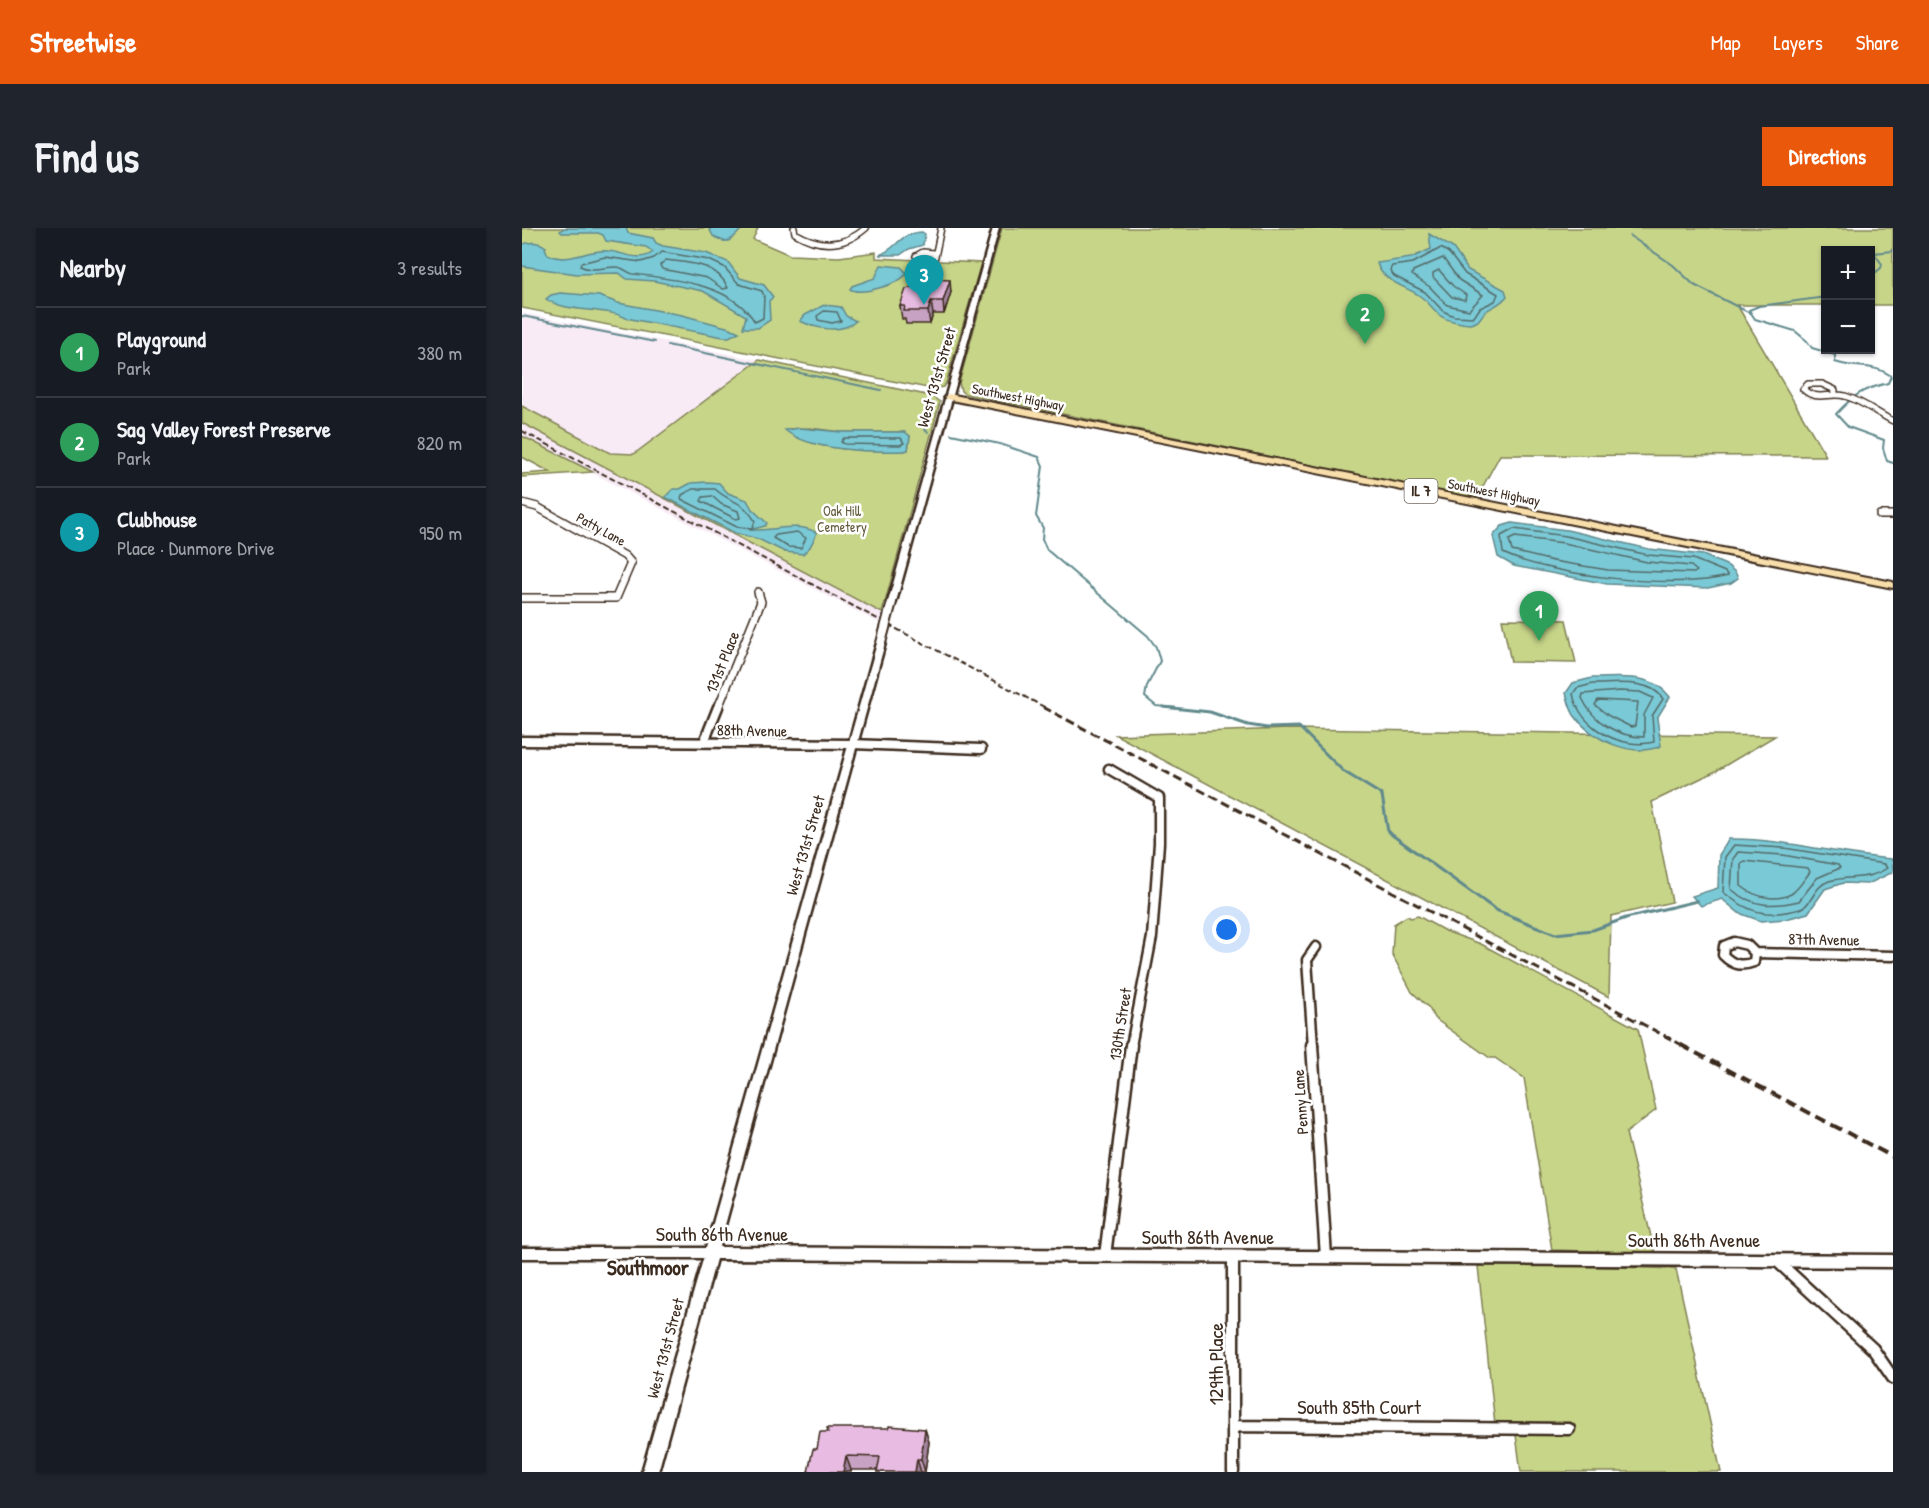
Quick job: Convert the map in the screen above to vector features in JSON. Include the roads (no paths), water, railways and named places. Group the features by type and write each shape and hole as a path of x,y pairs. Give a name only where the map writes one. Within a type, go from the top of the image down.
{"main road":[{"name":"Southwest Highway","path":"949,397 1893,585"}],"street":[{"path":"794,228 795,233 810,240 844,242 851,240 866,228"},
{"path":"934,253 939,246 941,228"},
{"name":"West 131st Street","path":"650,1472 709,1253 996,228"},
{"path":"1835,395 1835,390 1821,384 1808,384 1803,389 1815,397 1826,398 1835,395 1853,400 1893,422"},
{"name":"Patty Lane","path":"522,503 537,507 629,559 631,567 616,598 522,598"},
{"path":"1880,515 1893,515"},
{"name":"131st Place","path":"704,742 761,602 758,592"},
{"name":"88th Avenue","path":"522,741 852,744 981,749"},
{"name":"130th Street","path":"1105,1256 1134,1021 1152,937 1159,843 1159,798 1109,770"},
{"name":"Penny Lane","path":"1316,947 1307,960 1326,1257"},
{"name":"87th Avenue","path":"1755,953 1893,956"},
{"name":"South 86th Avenue","path":"522,1253 1893,1261"},
{"name":"129th Place","path":"1233,1257 1233,1472"},
{"path":"1776,1260 1873,1349 1893,1378"},
{"name":"South 85th Court","path":"1234,1426 1569,1430"}],"water":[{"path":"564,228 626,228 628,233 653,238 656,243 663,246 706,253 728,262 740,278 764,285 773,297 769,301 770,320 758,328 743,328 746,316 703,291 654,281 627,279 619,273 577,274 522,266 522,244 534,242 546,247 548,255 564,258 600,251 637,257 653,252 646,247 606,241 603,235 598,233 562,233 560,231"},
{"path":"709,228 743,228 730,240 723,241 713,236"},
{"path":"922,232 925,234 923,245 909,249 900,255 879,255 891,249 908,235"},
{"path":"1429,234 1453,248 1468,270 1505,290 1507,296 1473,324 1453,321 1441,316 1420,296 1384,275 1377,263 1411,258 1431,249"},
{"path":"881,265 901,267 907,273 897,281 880,288 863,291 850,289 852,286 875,278"},
{"path":"560,293 599,296 618,303 682,315 739,332 723,337 626,318 608,312 564,306 546,299"},
{"path":"824,305 841,307 846,316 856,321 843,328 829,329 800,321 805,315"},
{"path":"800,428 841,432 905,432 910,436 908,450 904,451 841,449 809,442 785,430"},
{"path":"691,483 719,483 728,493 747,500 752,509 767,523 765,526 749,530 793,527 810,530 817,533 810,547 803,554 785,552 758,539 735,533 665,497 673,489 680,489"},
{"path":"1512,523 1567,530 1649,549 1703,555 1728,566 1738,578 1731,583 1708,588 1607,584 1514,566 1498,557 1493,536 1502,526"},
{"path":"1592,678 1635,678 1654,683 1663,689 1670,697 1657,718 1661,746 1637,750 1625,748 1602,739 1582,724 1573,713 1566,693 1573,683"},
{"path":"1729,839 1770,841 1892,859 1893,872 1868,884 1843,883 1825,889 1808,913 1786,919 1761,921 1739,913 1722,899 1701,906 1692,896 1718,888 1719,855"}],"waterway":[{"path":"1630,236 1673,265 1694,285 1750,313"},
{"path":"1875,253 1893,251"},
{"path":"1875,254 1882,264 1875,273"},
{"path":"1821,298 1759,306 1749,310 1755,319 1795,331 1812,348 1835,355 1835,362 1878,369 1891,376 1888,383 1859,394 1836,414 1848,427 1884,440 1883,448 1887,461 1893,463"},
{"path":"522,316 655,342"},
{"path":"667,345 881,390"},
{"path":"928,400 931,402 925,430 928,432"},
{"path":"951,434 1000,444 1039,457 1043,466 1036,516 1043,528 1042,539 1047,550 1148,636 1156,647 1160,661 1147,686 1145,697 1156,706 1177,708"},
{"path":"1163,707 1210,712 1248,725 1267,728 1299,727 1343,771 1382,795 1388,832 1496,910 1555,934 1593,930 1626,918 1697,901"}],"railway":[{"path":"522,431 1046,708"},
{"path":"1043,707 1684,1046"},
{"path":"1681,1045 1893,1157"}],"place":[{"name":"Clubhouse","path":"924,305"},
{"name":"Sag Valley Forest Preserve","path":"1365,344"},
{"name":"Playground","path":"1539,641"}],"district":[{"name":"Southmoor","path":"648,1268"}],"park label":[{"name":"Oak Hill Cemetery","path":"842,520"}]}
